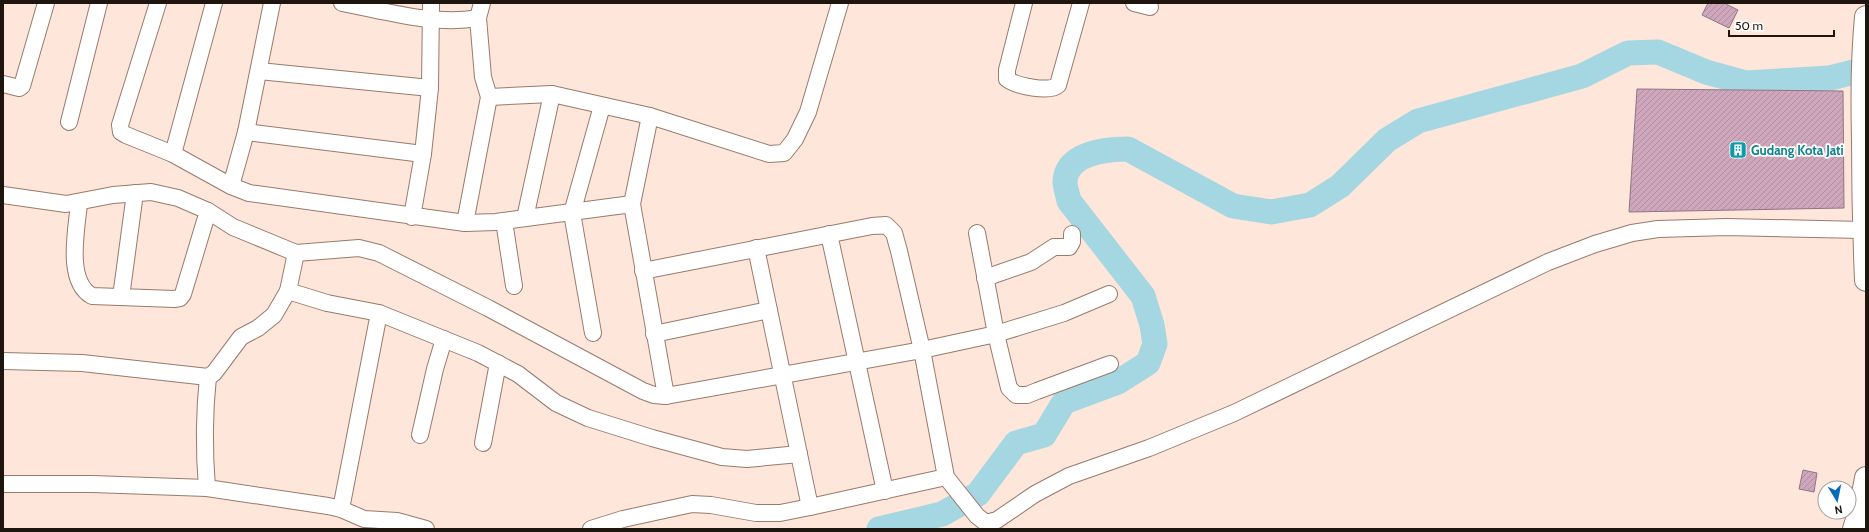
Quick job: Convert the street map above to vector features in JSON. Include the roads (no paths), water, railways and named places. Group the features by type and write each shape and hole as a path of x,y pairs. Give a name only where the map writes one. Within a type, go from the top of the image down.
{"main road":[{"path":"1866,17 1863,46 1862,100 1863,230 1866,280"},
{"path":"1854,529 1860,510 1866,478"}],"street":[{"path":"3,84 19,88 22,86 46,3"},
{"path":"69,122 99,3"},
{"path":"158,3 120,125 121,132 173,154 231,186 249,193 412,217 465,223 504,221 632,204"},
{"path":"173,154 214,3"},
{"path":"231,186 246,132 272,3"},
{"path":"342,3 430,19 460,21 480,10 483,76 489,97 465,223"},
{"path":"412,217 423,154 430,88 431,3"},
{"path":"489,97 552,94 650,116 769,154 784,153 795,139 808,112 840,3"},
{"path":"1024,3 1010,57 1007,79 1033,87 1053,89 1058,85 1081,3"},
{"path":"1134,3 1150,7"},
{"path":"259,71 430,88"},
{"path":"525,218 552,94"},
{"path":"593,333 572,213 602,106"},
{"path":"650,116 632,204 666,396"},
{"path":"246,132 423,154"},
{"path":"3,195 66,204 79,203 113,195 150,192 178,198 208,211 233,227 296,253 359,248 379,253 654,395 666,396 717,388 922,350 996,334 1064,313 1109,294"},
{"path":"121,297 135,193"},
{"path":"79,203 74,264 80,283 87,293 92,296 180,298 183,294 208,211"},
{"path":"504,221 514,286"},
{"path":"643,271 829,234 886,225 894,233 922,350 946,477 980,523 997,520 1035,494 1069,476 1149,448 1234,413 1548,262 1595,244 1632,232 1658,229 1726,227 1863,230"},
{"path":"977,233 996,334 1009,388 1016,395 1027,395 1110,364"},
{"path":"829,234 885,491"},
{"path":"985,278 1031,262 1054,247 1069,247 1072,242 1072,234"},
{"path":"756,248 810,507"},
{"path":"3,361 82,363 208,377 214,374 241,337 258,328 274,315 288,290 296,253"},
{"path":"288,290 328,303 379,313 444,339 498,363 518,374 556,403 588,418 652,438 722,457 747,459 799,454"},
{"path":"654,334 769,310"},
{"path":"341,509 379,313"},
{"path":"420,435 435,369 444,339"},
{"path":"484,443 498,363"},
{"path":"207,488 204,446 205,405 208,377"},
{"path":"591,529 623,519 692,504 711,505 756,513 780,513 946,477"},
{"path":"3,484 92,484 207,488 341,509 367,524 397,521 426,529"}],"waterway":[{"path":"879,529 942,514 978,494 1016,443 1044,435 1064,402 1118,382 1148,363 1155,344 1152,325 1143,296 1069,201 1065,184 1067,172 1072,165 1080,159 1099,152 1128,149 1233,206 1271,212 1310,205 1340,186 1387,140 1418,121 1582,76 1628,53 1658,52 1706,72 1746,83 1830,78 1866,69"}],"place":[{"name":"Gudang Kota Jati","path":"1738,150"}]}
